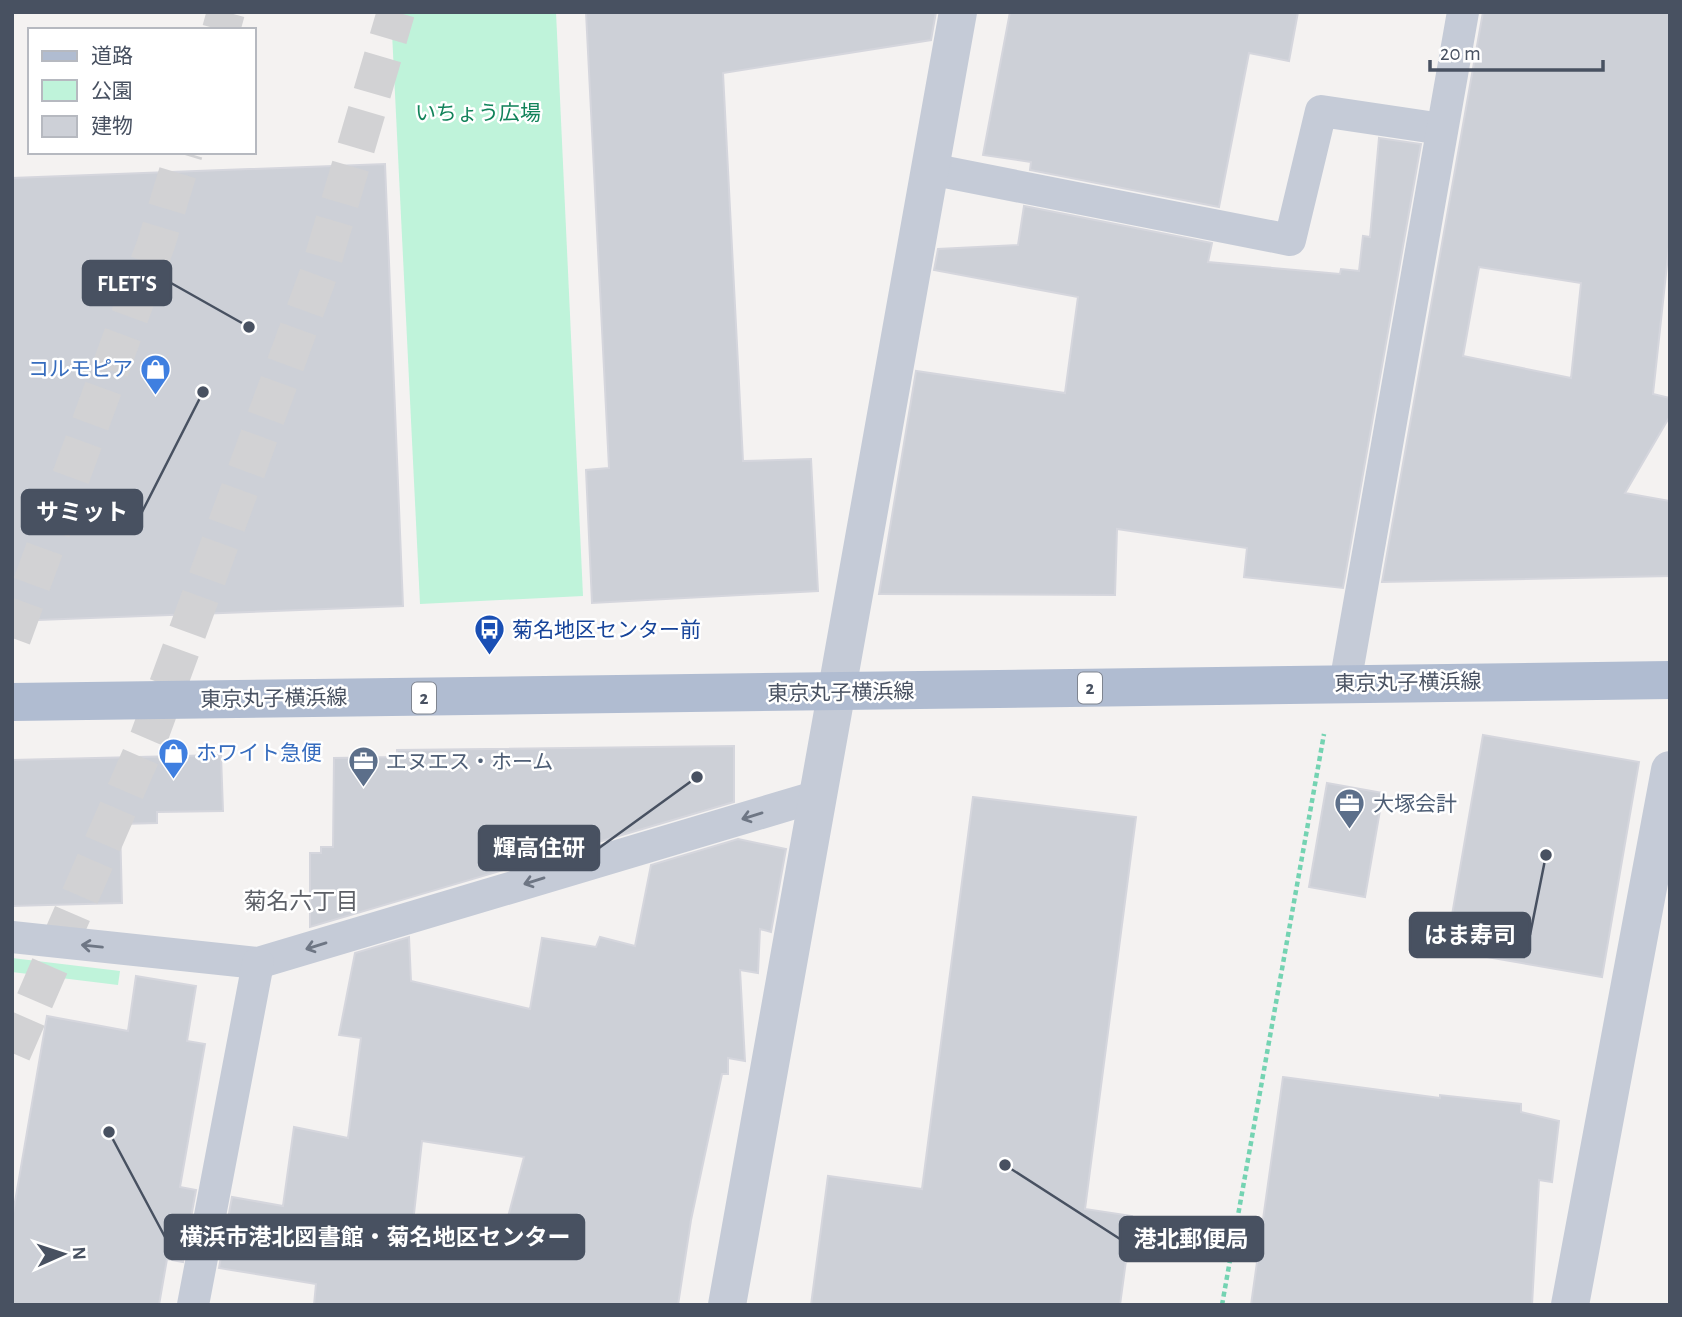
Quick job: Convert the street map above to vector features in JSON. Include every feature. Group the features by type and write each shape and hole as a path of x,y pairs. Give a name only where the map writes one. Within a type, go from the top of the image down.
{"main road":[{"name":"東京丸子横浜線","path":"12,702 1670,680"}],"street":[{"path":"727,1305 958,12"},
{"path":"1570,1305 1670,770"}],"lane":[{"path":"1339,684 1463,12"},
{"path":"930,169 1290,240 1321,111 1442,129"},
{"path":"12,937 258,964 818,796"},
{"path":"193,1305 258,964"}],"path":[{"path":"1222,1305 1339,684"}],"green space":[{"name":"いちょう広場","path":"391,12 556,12 583,596 420,604"},
{"path":"12,958 120,971 118,985 12,972"}],"building":[{"path":"586,12 936,12 931,40 723,73 743,461 811,459 818,591 592,603 586,470 609,468"},
{"path":"1010,12 1298,12 1289,61 1249,53 1219,207 1030,170 1031,162 983,155"},
{"path":"1483,12 1670,12 1670,237 1653,394 1670,398 1670,416 1625,493 1670,501 1670,576 1382,582","holes":["1479,267 1581,283 1571,378 1463,356"]},
{"path":"1379,138 1421,144 1343,588 1244,577 1247,548 1117,529 1115,595 879,594 916,371 1065,393 1078,297 934,270 938,249 1018,245 1024,206 1212,243 1208,262 1340,274 1341,269 1359,271 1363,236 1370,237"},
{"path":"385,164 403,606 12,621 12,178"},
{"path":"1483,735 1639,762 1602,977 1446,950"},
{"path":"734,746 734,802 310,927 310,853 321,853 321,847 333,847 334,758 397,757 397,750"},
{"path":"221,755 223,811 157,812 157,823 120,824 122,903 12,906 12,760"},
{"path":"1327,783 1383,793 1365,897 1309,887"},
{"path":"973,797 1136,817 1085,1209 1132,1216 1120,1305 811,1305 828,1176 922,1189"},
{"path":"738,839 786,849 771,932 760,929 758,973 740,970 745,1061 728,1058 728,1074 722,1074 691,1220 678,1305 314,1305 316,1284 219,1268 232,1197 283,1206 294,1127 348,1138 361,1038 339,1035 355,953 409,937 411,981 530,1009 542,938 596,947 600,937 635,946 651,865","holes":["422,1141 524,1157 500,1247 412,1232"]},
{"path":"136,976 196,986 187,1041 205,1044 180,1187 196,1190 183,1262 167,1259 159,1305 12,1305 12,1219 47,1016 128,1031"},
{"path":"1283,1077 1440,1098 1440,1095 1521,1104 1521,1112 1559,1121 1552,1182 1539,1180 1532,1305 1251,1305"}],"tunnel":[{"path":"222,28 226,12"},
{"path":"12,1053 149,737 320,270 396,12"},
{"path":"12,638 156,244 183,154"}],"place":[{"name":"FLET'S","path":"249,327"},
{"name":"サミット","path":"203,392"},
{"name":"コルモピア","path":"156,396"},
{"name":"菊名地区センター前","path":"489,657"},
{"name":"輝高住研","path":"697,777"},
{"name":"ホワイト急便","path":"173,780"},
{"name":"エヌエス・ホーム","path":"363,789"},
{"name":"大塚会計","path":"1350,831"},
{"name":"はま寿司","path":"1546,855"},
{"name":"横浜市港北図書館・菊名地区センター","path":"109,1132"},
{"name":"港北郵便局","path":"1005,1165"}],"district":[{"name":"菊名六丁目","path":"301,902"}]}
